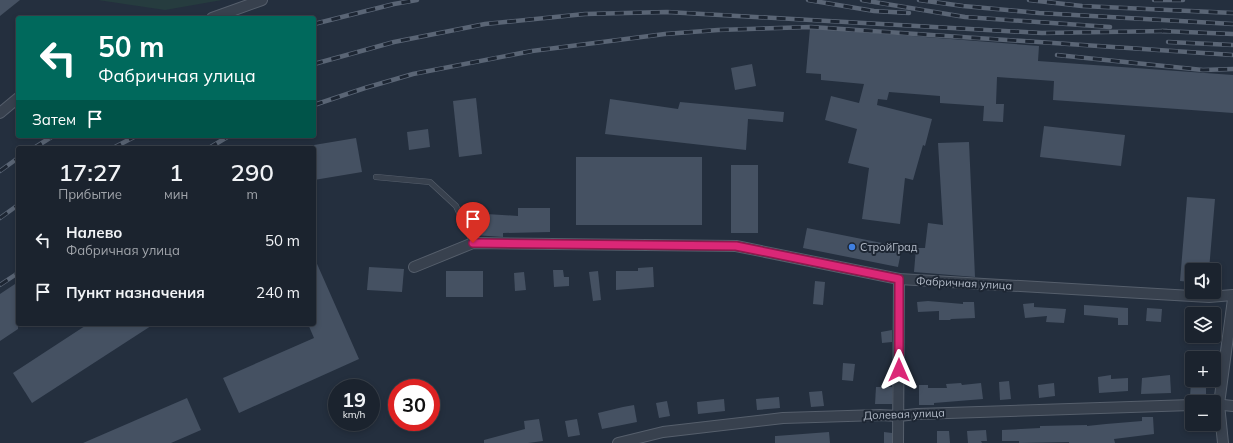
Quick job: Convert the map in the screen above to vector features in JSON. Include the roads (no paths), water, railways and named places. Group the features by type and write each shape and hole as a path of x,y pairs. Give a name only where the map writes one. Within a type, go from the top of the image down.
{"street":[{"path":"218,16 262,0"},
{"path":"0,113 16,100"},
{"name":"Фабричная улица","path":"414,268 473,243 736,246 899,279 1208,297 1233,295"},
{"path":"898,443 899,279"},
{"path":"1218,395 1233,299"},
{"path":"1221,404 1233,406"},
{"name":"Долевая улица","path":"618,443 663,432 783,418 880,415 899,416 917,414 1185,405"},
{"path":"1221,430 1223,443"}],"lane":[{"path":"376,177 430,182 456,206 473,243"}],"railway":[{"path":"316,24 394,4 417,0"},
{"path":"808,0 874,11 909,13"},
{"path":"862,0 965,17 1110,27"},
{"path":"919,0 963,6 1039,13 1233,24"},
{"path":"1029,0 1082,6 1233,13"},
{"path":"1154,0 1183,0"},
{"path":"316,63 394,42 485,24 585,14 667,12 1042,33 1167,31"},
{"path":"316,104 413,74 532,51 665,34 718,30 811,27 1233,55"},
{"path":"1162,31 1233,34"},
{"path":"1168,42 1233,45"},
{"path":"1057,55 1203,70 1233,69"},
{"path":"37,146 50,138"},
{"path":"117,146 132,138"},
{"path":"212,146 226,138"},
{"path":"0,171 16,159"},
{"path":"0,218 16,206"},
{"path":"0,285 16,274"}],"place":[{"name":"СтройГрад","path":"852,247"}]}
